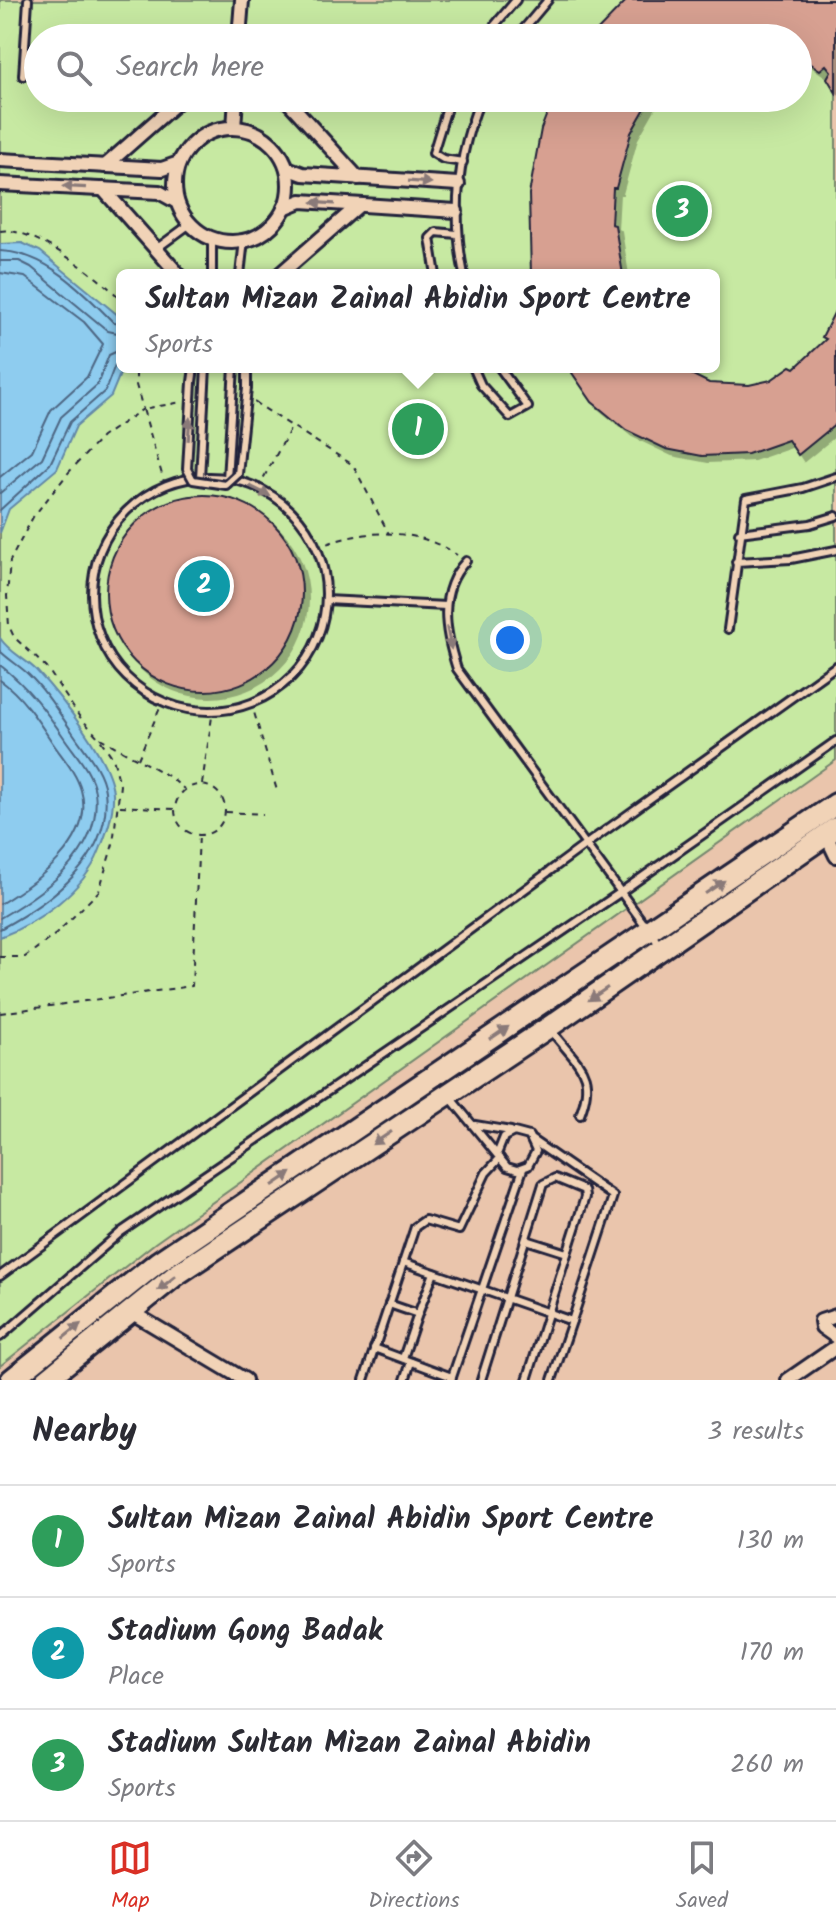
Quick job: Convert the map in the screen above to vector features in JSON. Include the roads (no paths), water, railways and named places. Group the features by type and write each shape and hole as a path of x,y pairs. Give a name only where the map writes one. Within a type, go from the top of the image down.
{"main road":[{"path":"11,1380 158,1262 836,804"},
{"path":"46,1380 176,1275 663,950 831,832"}],"street":[{"path":"240,24 242,0"},
{"path":"105,166 166,112"},
{"path":"234,128 235,112"},
{"path":"298,112 358,178"},
{"path":"234,128 248,130 273,144 287,168 290,181 284,208 268,229 244,240 212,238 190,224 177,202 175,182 179,163 201,137 234,128"},
{"path":"0,160 162,169 179,163"},
{"path":"287,168 303,174 458,184"},
{"path":"0,184 159,192 177,202"},
{"path":"103,189 174,269"},
{"path":"284,208 301,201 456,211"},
{"path":"286,269 359,205"},
{"path":"831,832 836,856"},
{"path":"131,1312 245,1380"},
{"path":"836,1316 821,1321 822,1327 836,1337"},
{"path":"788,1380 836,1347"}],"lane":[{"path":"26,24 28,0"},
{"path":"496,24 516,0"},
{"path":"528,24 548,0"},
{"path":"23,76 24,61"},
{"path":"446,112 433,153 443,159 463,162"},
{"path":"463,269 457,234 458,184 477,112"},
{"path":"156,249 190,224"},
{"path":"435,269 430,238 436,232 457,234"},
{"path":"212,238 212,269"},
{"path":"241,269 244,240"},
{"path":"193,373 187,469 193,480 220,485 231,483 238,474 247,373"},
{"path":"200,478 206,373"},
{"path":"227,479 234,373"},
{"path":"476,373 481,385 510,417 528,407 503,373"},
{"path":"728,629 746,499 803,488 836,477"},
{"path":"200,478 227,479 258,488 282,503 302,523 316,548 323,568 326,600 318,635 300,667 273,691 251,702 213,710 163,701 130,680 112,661 100,638 91,599 96,560 113,525 142,498 165,485 200,478"},
{"path":"739,533 799,526 836,516"},
{"path":"736,562 791,559 836,550"},
{"path":"466,561 452,576 446,606 447,637 457,669 663,950"},
{"path":"326,600 446,606"},
{"path":"0,1276 585,845 836,666"},
{"path":"0,1337 121,1232 621,892 836,741"},
{"path":"549,1027 588,1079 589,1092 580,1115"},
{"path":"434,1077 507,1167 523,1169"},
{"path":"475,1125 514,1132 532,1140 609,1191 614,1201 552,1380"},
{"path":"364,1380 403,1262 420,1221 459,1230 486,1173 499,1155 504,1137 514,1132"},
{"path":"374,1348 451,1379 523,1169 535,1157 532,1140"},
{"path":"568,1184 575,1168"},
{"path":"481,1380 543,1184 555,1178 585,1194 527,1380"},
{"path":"526,1240 567,1253"},
{"path":"403,1262 572,1321"},
{"path":"403,1358 434,1273"},
{"path":"389,1304 418,1314"},
{"path":"405,1380 411,1362"}],"water":[{"path":"22,243 40,251 116,314 116,373 121,373 111,396 76,426 57,469 9,509 0,533 0,244"},
{"path":"0,638 36,670 82,728 110,779 113,801 102,845 83,879 44,914 0,937"}],"place":[{"name":"Stadium Sultan Mizan Zainal Abidin","path":"682,211"},
{"name":"Sultan Mizan Zainal Abidin Sport Centre","path":"418,429"},
{"name":"Stadium Gong Badak","path":"204,586"}]}
